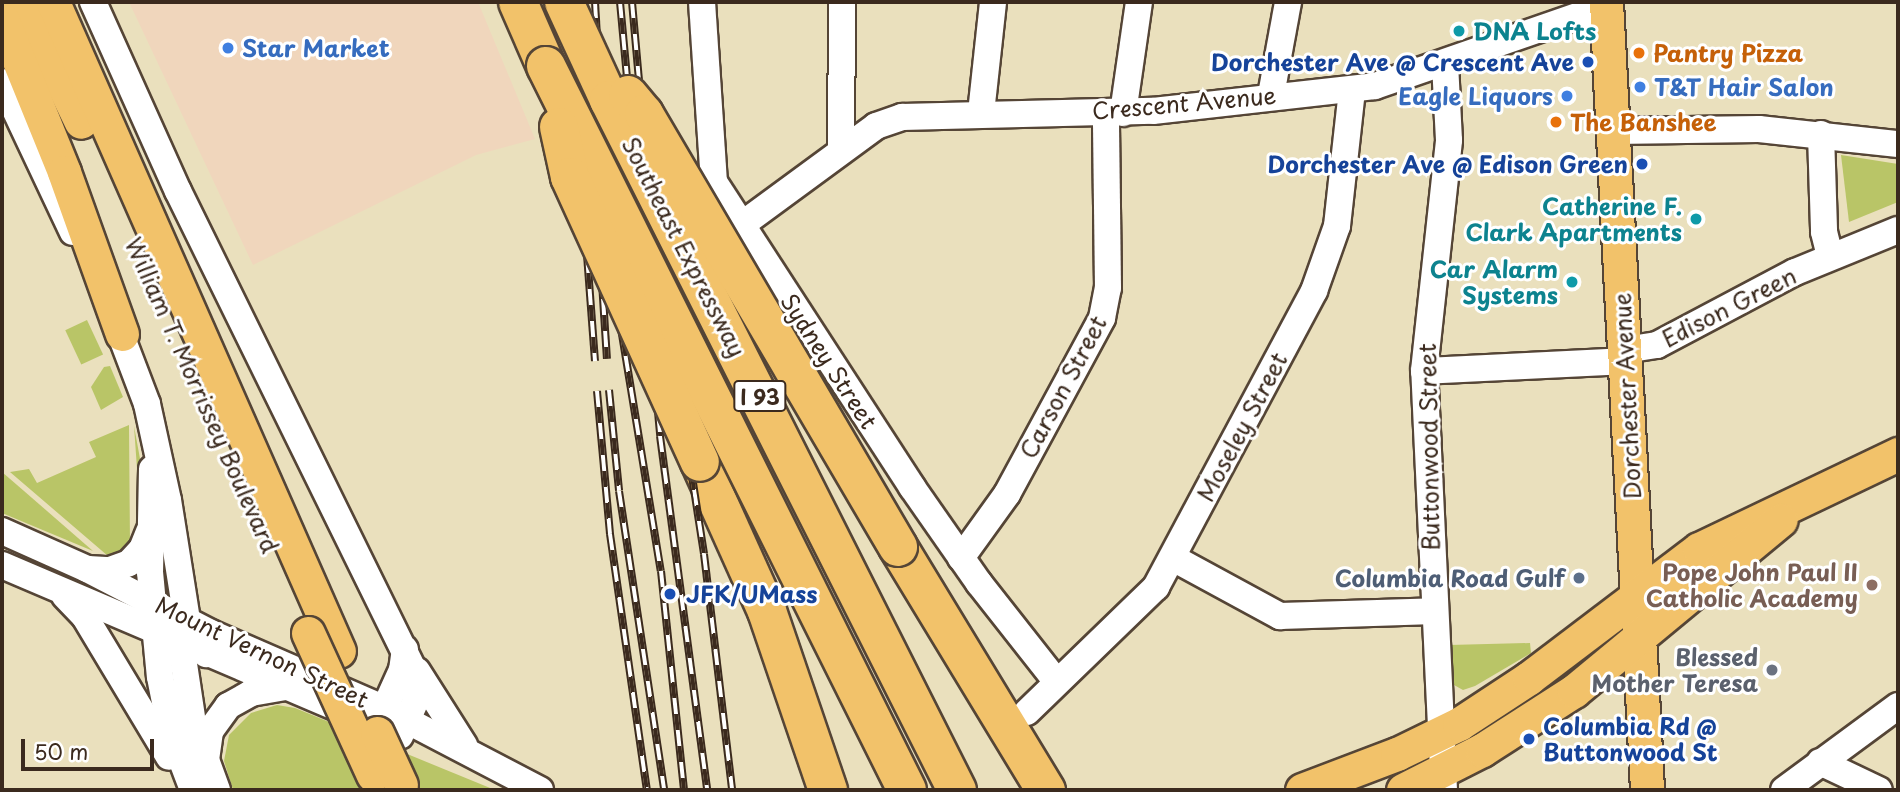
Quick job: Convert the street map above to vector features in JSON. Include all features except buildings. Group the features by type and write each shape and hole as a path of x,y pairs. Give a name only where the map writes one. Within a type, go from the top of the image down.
{"highway":[{"name":"Southeast Expressway","path":"518,2 546,66 907,790"},
{"name":"Southeast Expressway","path":"564,2 957,790"},
{"path":"582,41 644,114 898,547 1046,790"},
{"path":"546,66 569,177 742,550 828,790"}],"main road":[{"name":"William T. Morrissey Boulevard","path":"23,2 93,148 308,633 390,785"},
{"name":"William T. Morrissey Boulevard","path":"53,2 339,651 390,785"},
{"path":"59,2 74,53"},
{"name":"Dorchester Avenue","path":"1606,4 1647,790"},
{"path":"2,19 57,154 122,334"},
{"path":"1302,790 1441,734 1521,684 1637,594 1716,540 1798,505 1898,454"},
{"path":"1404,790 1443,781 1582,684 1639,635 1705,586 1798,505"},
{"path":"1582,684 1642,695"}],"street":[{"path":"93,2 178,191 405,649 449,726 473,753"},
{"name":"Sydney Street","path":"702,2 714,182 740,226 961,558 1057,681"},
{"path":"841,150 842,2"},
{"path":"981,113 993,2"},
{"name":"Carson Street","path":"961,558 1007,494 1102,318 1108,288 1114,113 1139,2"},
{"path":"1271,95 1288,2"},
{"name":"Crescent Avenue","path":"740,226 876,126 902,117 981,113 1114,113 1271,95 1352,90 1396,82 1606,4"},
{"name":"Buttonwood Street","path":"1443,781 1424,370 1449,140 1445,64"},
{"path":"2,82 122,334 153,432 191,640 193,724 216,790"},
{"name":"Moseley Street","path":"1027,712 1150,594 1173,558 1324,270 1337,226 1352,90"},
{"path":"1614,131 1821,134 1898,144"},
{"path":"1821,134 1824,232 1830,256"},
{"name":"Edison Green","path":"1424,370 1625,356 1666,341 1830,256 1898,230"},
{"path":"153,432 149,530 155,632 169,723 191,790"},
{"path":"87,569 110,570 130,563 142,550 149,530"},
{"name":"Mount Vernon Street","path":"2,531 152,602 191,640 285,687 473,753 529,785"},
{"path":"1173,558 1280,616 1435,611"},
{"name":"Mount Vernon Street","path":"2,565 155,632 191,640 392,723 472,768 529,785"},
{"path":"46,583 85,617 191,790"},
{"path":"392,723 405,649"},
{"path":"207,765 208,737 224,710 245,695 285,687"},
{"path":"1784,790 1898,706"},
{"path":"1820,762 1879,790"}],"shaded area":[{"path":"129,2 478,2 535,139 476,155 253,265"}],"green space":[{"path":"1841,155 1898,164 1898,202 1849,222"},
{"path":"87,320 103,354 81,365 65,330"},
{"path":"110,366 123,397 101,410 91,387 104,367"},
{"path":"129,425 130,544 119,554 108,556 10,472 29,469 37,483 96,457 89,442"},
{"path":"134,426 143,475 135,547 138,483"},
{"path":"2,472 24,491 93,551 2,513"},
{"path":"1530,643 1531,653 1475,686 1463,690 1454,685 1449,645"},
{"path":"277,705 295,708 495,790 233,790 224,761 229,735 251,713"}],"railway":[{"path":"568,2 595,361"},
{"path":"583,2 591,120"},
{"path":"595,2 610,261 661,571 684,790"},
{"path":"620,2 660,436 707,790"},
{"path":"632,2 650,205 704,554 732,790"},
{"path":"601,267 607,359"},
{"path":"609,390 619,491 664,790"},
{"path":"597,391 610,534 647,790"}],"place":[{"name":"DNA Lofts","path":"1459,31"},
{"name":"Star Market","path":"228,48"},
{"name":"Pantry Pizza","path":"1639,53"},
{"name":"Dorchester Ave @ Crescent Ave","path":"1588,62"},
{"name":"T&T Hair Salon","path":"1640,87"},
{"name":"Eagle Liquors","path":"1567,96"},
{"name":"The Banshee","path":"1556,122"},
{"name":"Dorchester Ave @ Edison Green","path":"1642,164"},
{"name":"Catherine F. Clark Apartments","path":"1696,219"},
{"name":"Car Alarm Systems","path":"1572,282"},
{"name":"Columbia Road Gulf","path":"1579,578"},
{"name":"Pope John Paul II Catholic Academy","path":"1872,585"},
{"name":"JFK/UMass","path":"670,594"},
{"name":"Blessed Mother Teresa","path":"1772,670"},
{"name":"Columbia Rd @ Buttonwood St","path":"1529,739"}]}
